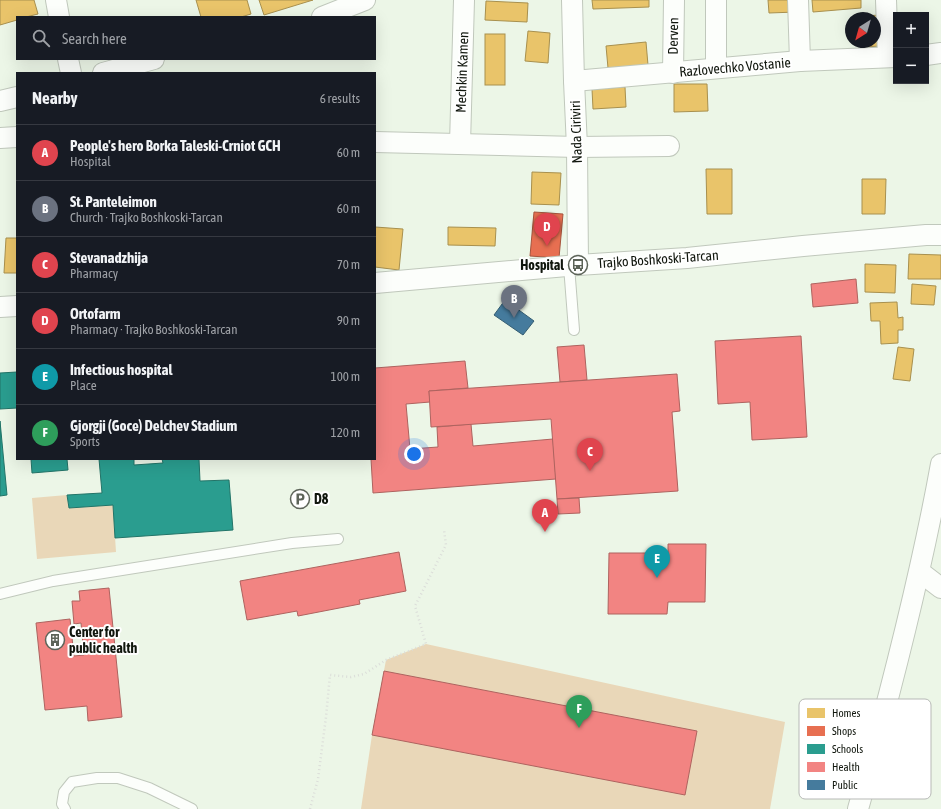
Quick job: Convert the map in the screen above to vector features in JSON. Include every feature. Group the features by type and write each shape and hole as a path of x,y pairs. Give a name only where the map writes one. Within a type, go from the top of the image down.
{"street":[{"path":"56,0 59,16"},
{"path":"325,16 365,0"},
{"name":"Mechkin Kamen","path":"460,144 464,0"},
{"name":"Nada Ciriviri","path":"572,0 577,147 574,265"},
{"name":"Derven","path":"673,72 674,0"},
{"path":"716,0 716,68"},
{"path":"798,0 800,61"},
{"path":"886,0 892,57"},
{"path":"929,55 941,53"},
{"name":"Razlovechko Vostanie","path":"574,81 800,61 892,57"},
{"path":"68,60 71,72"},
{"path":"107,72 150,60"},
{"path":"0,101 16,97"},
{"path":"0,138 16,137"},
{"path":"376,142 577,147 669,146"},
{"name":"Trajko Boshkoski-Tarcan","path":"376,283 574,265 687,258 803,246 941,235"},
{"path":"0,307 16,306"},
{"path":"889,699 938,494 941,464"},
{"path":"920,572 941,588"},
{"path":"858,809 861,799"}],"lane":[{"path":"574,265 574,330"},
{"path":"0,594 53,581 292,543 338,539"},
{"path":"65,809 62,804 64,792 72,782 97,778 118,778 150,788 192,809"}],"path":[{"path":"310,809 318,779 330,675 351,677 364,674 386,660 426,644 415,606 446,545 444,530"}],"shaded area":[{"path":"67,495 69,508 113,505 116,552 37,559 32,498"},
{"path":"426,644 785,722 770,809 361,809 372,735 386,660"}],"building: Homes":[{"path":"0,0 34,0 38,14 30,16 16,16 16,20 0,25"},
{"path":"196,0 247,0 251,14 244,16 201,16"},
{"path":"259,0 313,0 264,15"},
{"path":"592,0 649,0 649,7 593,9"},
{"path":"768,0 795,0 796,12 769,13"},
{"path":"812,0 861,0 861,8 813,12"},
{"path":"486,1 528,3 527,22 485,20"},
{"path":"881,15 882,46 881,46"},
{"path":"528,31 550,33 548,63 525,61"},
{"path":"485,34 505,34 505,85 485,85"},
{"path":"646,42 648,65 608,68 606,46"},
{"path":"674,84 707,84 708,111 674,112"},
{"path":"625,87 626,107 593,109 592,89"},
{"path":"706,169 732,169 732,214 707,214"},
{"path":"532,172 561,173 559,205 531,204"},
{"path":"862,179 886,179 885,214 862,214"},
{"path":"376,227 403,229 399,270 376,267"},
{"path":"448,227 496,228 495,246 448,245"},
{"path":"6,238 16,238 16,273 4,273"},
{"path":"909,254 941,255 941,279 908,279"},
{"path":"865,264 896,265 895,293 865,292"},
{"path":"912,284 936,286 934,305 911,304"},
{"path":"897,302 898,318 903,317 903,330 898,330 898,343 881,344 880,321 871,321 870,303"},
{"path":"898,347 914,349 910,381 893,379"}],"building: Shops":[{"path":"534,212 563,214 559,258 530,256"}],"building: Schools":[{"path":"16,372 16,408 0,409 0,373"},
{"path":"0,421 7,495 0,496"},
{"path":"31,460 67,460 68,470 32,473"},
{"path":"99,460 134,460 134,465 163,463 162,460 199,460 200,481 229,480 233,530 115,538 113,505 69,508 67,495 102,493"}],"building: Health":[{"path":"856,279 858,303 813,307 811,284"},
{"path":"801,336 807,437 752,440 750,402 718,404 715,341"},
{"path":"584,345 587,380 560,382 557,347"},
{"path":"465,361 468,388 429,391 430,402 406,404 410,449 438,447 437,427 471,424 473,446 553,439 556,479 373,493 371,460 376,460 376,368"},
{"path":"677,374 680,411 672,412 678,491 557,499 551,419 431,427 429,391"},
{"path":"579,498 580,513 558,514 557,499"},
{"path":"668,544 706,544 705,602 668,602 667,614 608,614 609,553 668,553"},
{"path":"399,552 406,591 359,600 360,604 298,616 297,611 247,620 240,581"},
{"name":"Center for public health","path":"109,588 122,717 88,721 87,706 45,710 36,623 70,619 74,656 84,655 81,623 74,624 72,601 80,601 79,591"},
{"path":"384,671 697,731 685,795 372,735"}],"building: Public":[{"path":"505,300 534,321 523,335 494,315"}],"place":[{"name":"Ortofarm","path":"547,246"},
{"name":"Hospital","path":"578,265"},
{"name":"St. Panteleimon","path":"514,318"},
{"name":"Stevanadzhija","path":"590,471"},
{"name":"D8","path":"300,499"},
{"name":"People's hero Borka Taleski-Crniot GCH","path":"545,532"},
{"name":"Infectious hospital","path":"657,578"},
{"name":"Center for public health","path":"55,640"},
{"name":"Gjorgji (Goce) Delchev Stadium","path":"579,728"}]}
